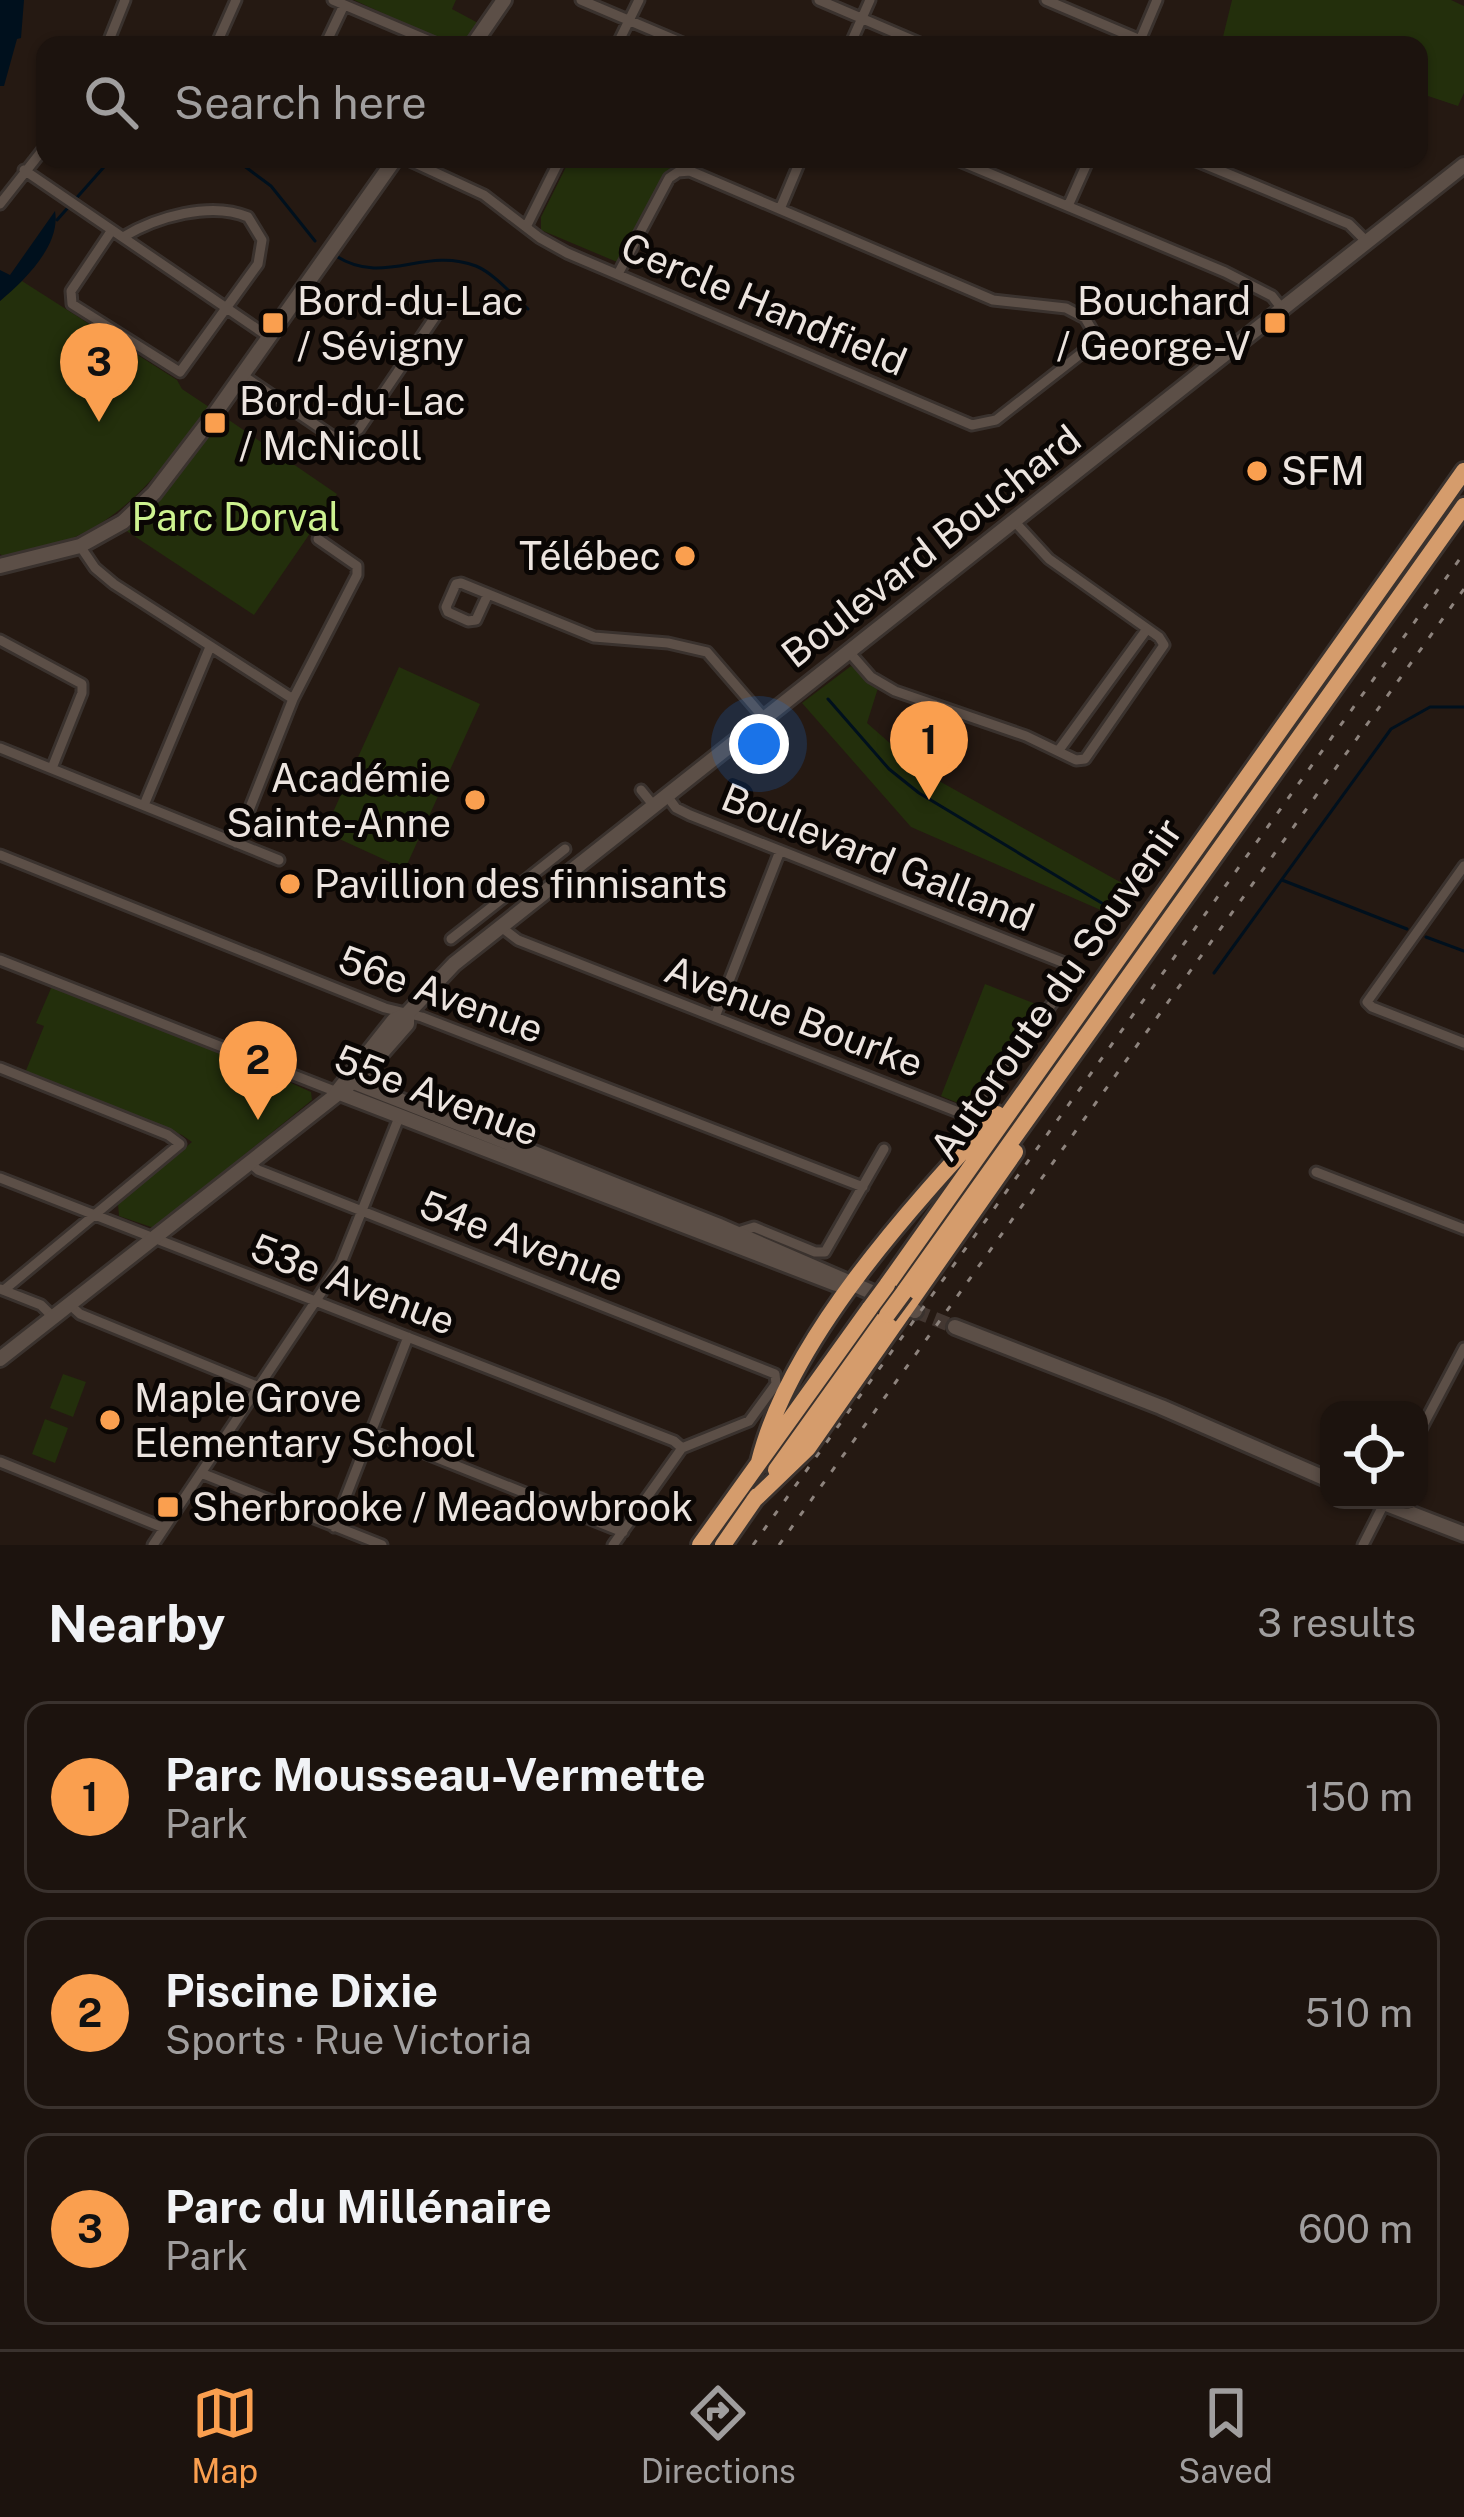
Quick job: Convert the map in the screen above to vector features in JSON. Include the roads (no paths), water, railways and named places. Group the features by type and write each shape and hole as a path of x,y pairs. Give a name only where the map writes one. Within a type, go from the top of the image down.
{"highway":[{"path":"1430,517 1464,455"},
{"name":"Autoroute du Souvenir","path":"903,1299 1038,1069 1464,471"},
{"name":"Autoroute du Souvenir","path":"700,1545 878,1312 903,1299 1464,508"},
{"path":"759,1462 768,1424 852,1286 1038,1069"},
{"path":"754,1500 801,1457 903,1299"},
{"name":"Autoroute du Souvenir","path":"723,1545 878,1312"}],"street":[{"path":"111,36 125,0"},
{"path":"220,36 236,0"},
{"path":"479,36 504,0"},
{"path":"581,0 666,36"},
{"path":"621,36 639,0"},
{"path":"819,0 903,36"},
{"path":"854,36 870,0"},
{"path":"1046,0 1124,36"},
{"path":"1142,36 1157,0"},
{"path":"328,36 338,2 419,36"},
{"path":"0,204 36,157"},
{"name":"Boulevard Bouchard","path":"0,1359 345,1084 394,1020 407,1013 437,978 1464,164"},
{"path":"0,566 80,546 123,522 154,493 389,168"},
{"name":"Cercle Handfield","path":"427,168 467,185 554,247 978,426 997,420 1092,340 1092,327 1085,318 1066,308 992,300 780,209"},
{"path":"527,225 556,168"},
{"path":"618,274 669,178 678,172 690,171 780,209 798,168"},
{"path":"977,168 1225,272 1272,296 1282,310"},
{"path":"1068,206 1084,168"},
{"path":"1213,168 1352,226 1367,242"},
{"path":"24,170 269,337"},
{"path":"112,230 69,297 77,308 175,372 183,369 258,264 262,240 248,217 222,211 176,216 123,237"},
{"path":"242,375 332,436 345,437 359,429 441,308"},
{"path":"850,653 871,677 895,691 1076,760 1087,757 1163,649 1162,640 1049,559 1015,522"},
{"path":"236,843 292,699 357,575 351,560 318,539"},
{"path":"80,546 105,577 292,699"},
{"path":"488,594 476,620 448,612 446,607 456,584 488,594 594,637 668,643 706,652 765,718"},
{"path":"1059,750 1147,629"},
{"path":"0,640 82,684 52,768"},
{"path":"144,806 210,647"},
{"path":"0,748 279,860"},
{"path":"641,790 660,801"},
{"name":"Boulevard Galland","path":"660,801 1054,958 1071,969"},
{"path":"451,939 565,849"},
{"path":"715,1017 780,850"},
{"name":"56e Avenue","path":"0,855 863,1187"},
{"path":"1464,866 1367,1002 1464,1043"},
{"path":"477,918 495,931"},
{"name":"Avenue Bourke","path":"495,931 969,1114 1066,986 1071,969"},
{"name":"55e Avenue","path":"0,960 345,1084 827,1282 903,1299"},
{"path":"0,1068 168,1135 180,1144 2,1290"},
{"path":"153,1545 341,1263 402,1109"},
{"name":"55e Avenue","path":"402,1109 735,1232 852,1286"},
{"path":"863,1187 884,1149"},
{"name":"54e Avenue","path":"249,1162 258,1170 775,1374 776,1384 749,1421 682,1448"},
{"path":"1316,1172 1464,1228"},
{"name":"53e Avenue","path":"0,1178 682,1448"},
{"name":"55e Avenue","path":"735,1232 754,1227 815,1252 829,1247 863,1187"},
{"path":"2,1290 41,1305 53,1317"},
{"path":"68,1304 80,1314 259,1387"},
{"path":"955,1327 1320,1476"},
{"path":"334,1527 408,1337"},
{"path":"1428,1416 1464,1348"},
{"path":"372,1432 623,1532"},
{"path":"613,1545 682,1448"},
{"path":"0,1462 164,1528"},
{"path":"201,1474 382,1545"},
{"path":"1363,1545 1379,1509"},
{"path":"1402,1509 1464,1534"}],"water":[{"path":"0,0 24,0 21,38 4,86 0,86"},
{"path":"55,211 47,249 0,301 0,270 10,275"}],"waterway":[{"path":"57,220 103,168"},
{"path":"247,168 271,186 315,241"},
{"path":"336,256 371,268 439,260 476,266 528,309"},
{"path":"828,699 889,769 919,793 1125,917"},
{"path":"1214,973 1391,729 1430,707 1464,707"},
{"path":"1282,880 1407,929"},
{"path":"1426,937 1464,951"}],"tunnel":[{"path":"915,1311 955,1327"}],"railway":[{"path":"753,1545 1464,553"},
{"path":"779,1545 1464,589"}],"place":[{"name":"Bord-du-Lac / Sévigny","path":"273,323"},
{"name":"Bouchard / George-V","path":"1275,323"},
{"name":"Parc du Millénaire","path":"99,422"},
{"name":"Bord-du-Lac / McNicoll","path":"215,423"},
{"name":"SFM","path":"1257,471"},
{"name":"Télébec","path":"685,556"},
{"name":"Académie Sainte-Anne","path":"475,800"},
{"name":"Parc Mousseau-Vermette","path":"929,800"},
{"name":"Pavillion des finnisants","path":"290,884"},
{"name":"Piscine Dixie","path":"258,1120"},
{"name":"Maple Grove Elementary School","path":"110,1420"},
{"name":"Sherbrooke / Meadowbrook","path":"168,1507"}],"park label":[{"name":"Parc Dorval","path":"236,517"}]}
